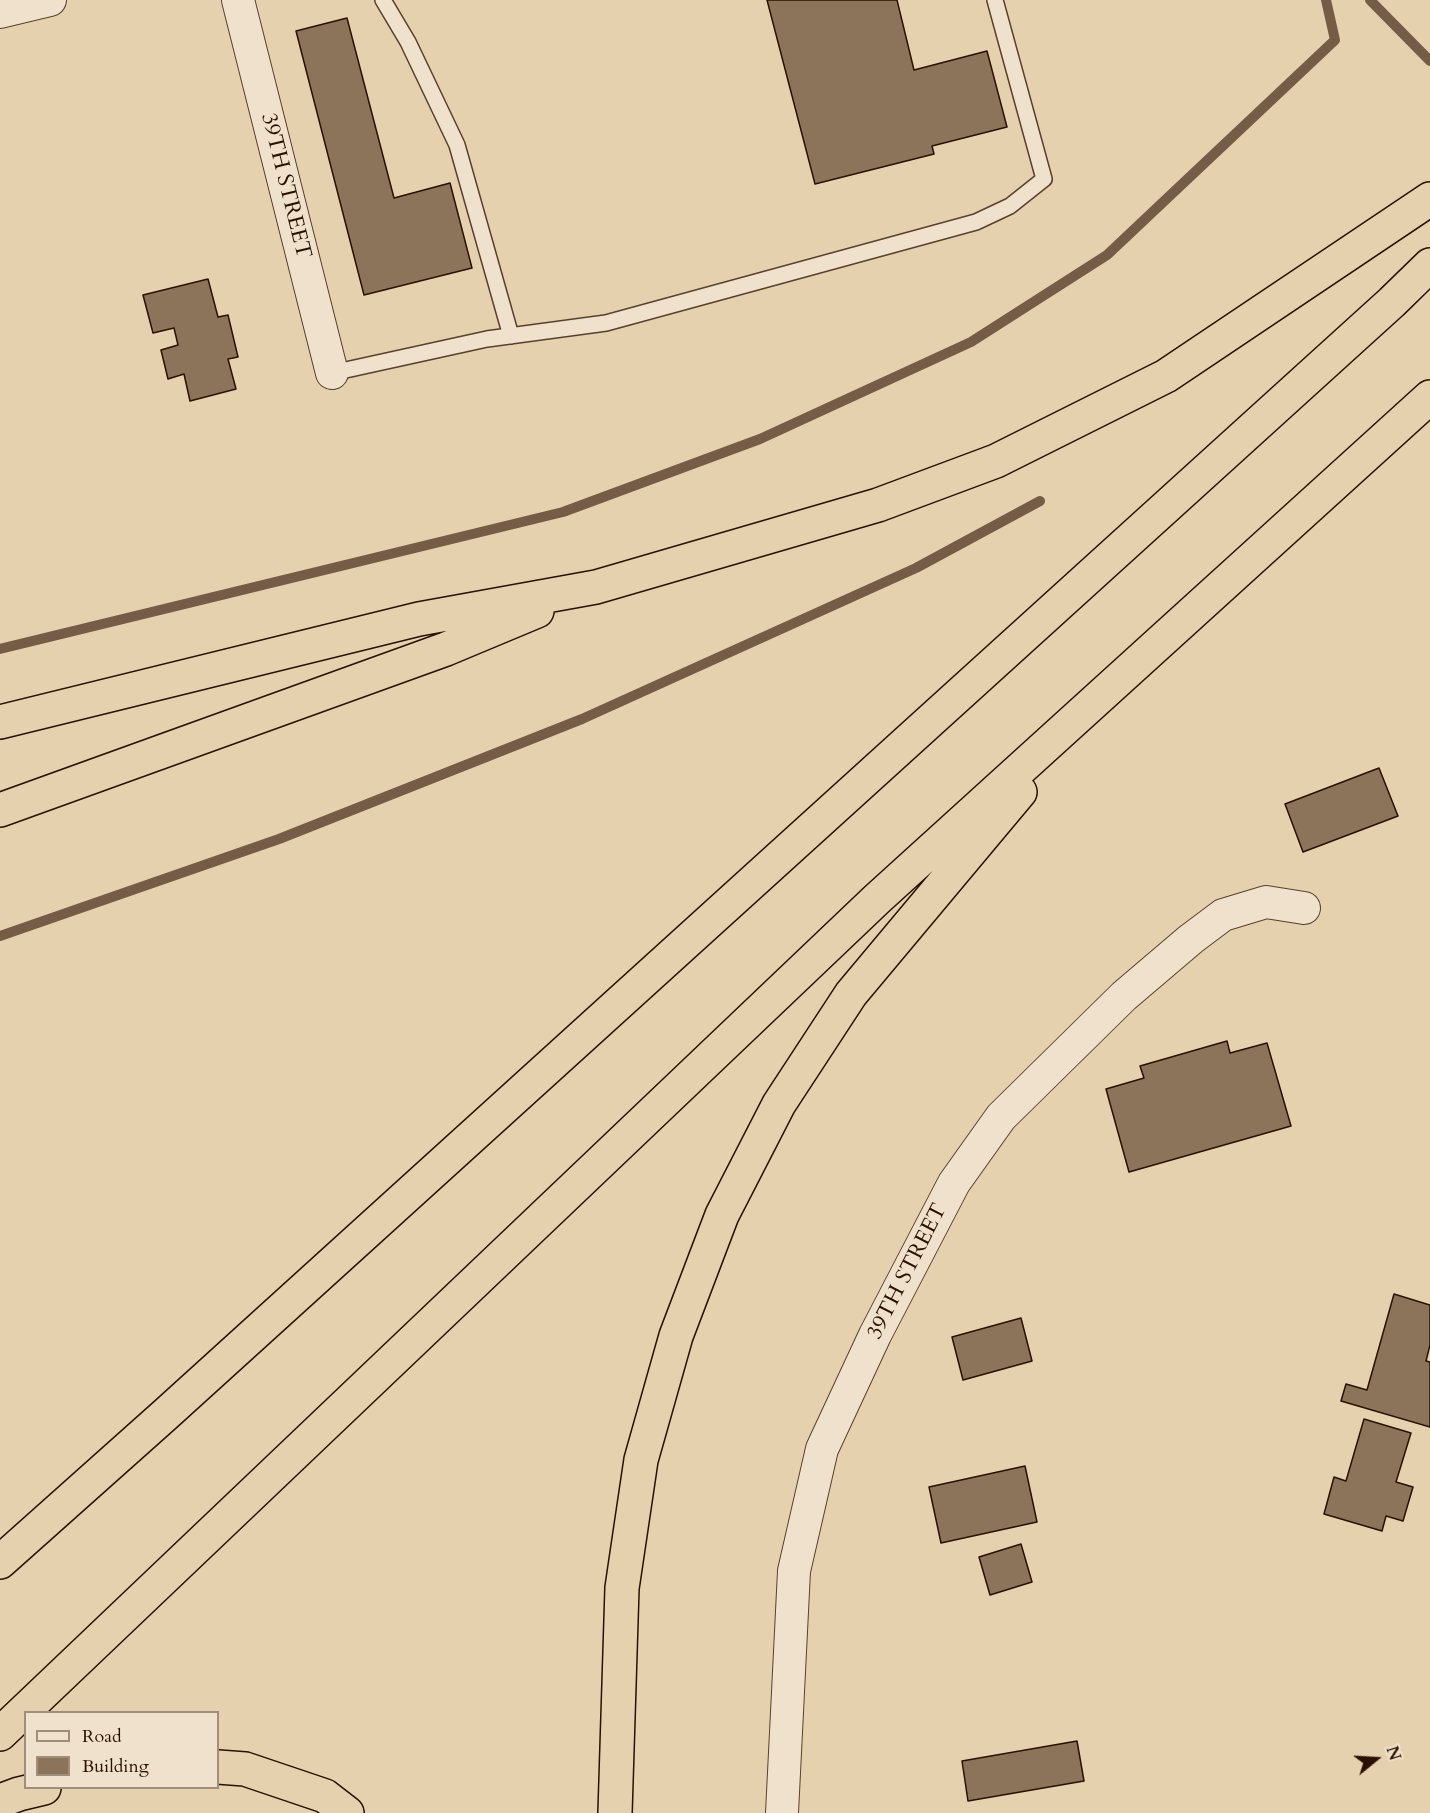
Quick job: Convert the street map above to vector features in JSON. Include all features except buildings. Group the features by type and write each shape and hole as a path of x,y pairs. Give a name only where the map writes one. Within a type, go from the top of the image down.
{"highway":[{"path":"0,810 446,649 597,587 878,505 996,461 1166,376 1430,199"},
{"path":"0,1562 166,1414 1430,265"},
{"path":"24,1711 877,898 1430,397"},
{"path":"0,722 419,619 597,587"},
{"path":"615,1813 622,1588 641,1460 676,1336 722,1215 779,1104 851,994 1095,702"},
{"path":"0,1734 24,1711"},
{"path":"219,1767 245,1769 325,1796 347,1813"},
{"path":"0,1801 40,1789"}],"street":[{"path":"0,12 50,0"},
{"name":"39TH STREET","path":"238,0 332,373"},
{"name":"39TH STREET","path":"782,1813 794,1570 822,1449 875,1335 954,1183 1001,1117 1124,996 1191,939 1223,915 1266,902 1304,908"}],"lane":[{"path":"383,0 408,42 457,145 511,336"},
{"path":"332,373 487,339 606,323 976,222 1010,206 1044,179 996,0"}],"waterway":[{"path":"0,649 563,512 760,439 971,342 1107,255 1335,40 1326,0"},
{"path":"1370,0 1430,61"},
{"path":"0,936 279,839 582,719 916,568 1040,501"}]}
